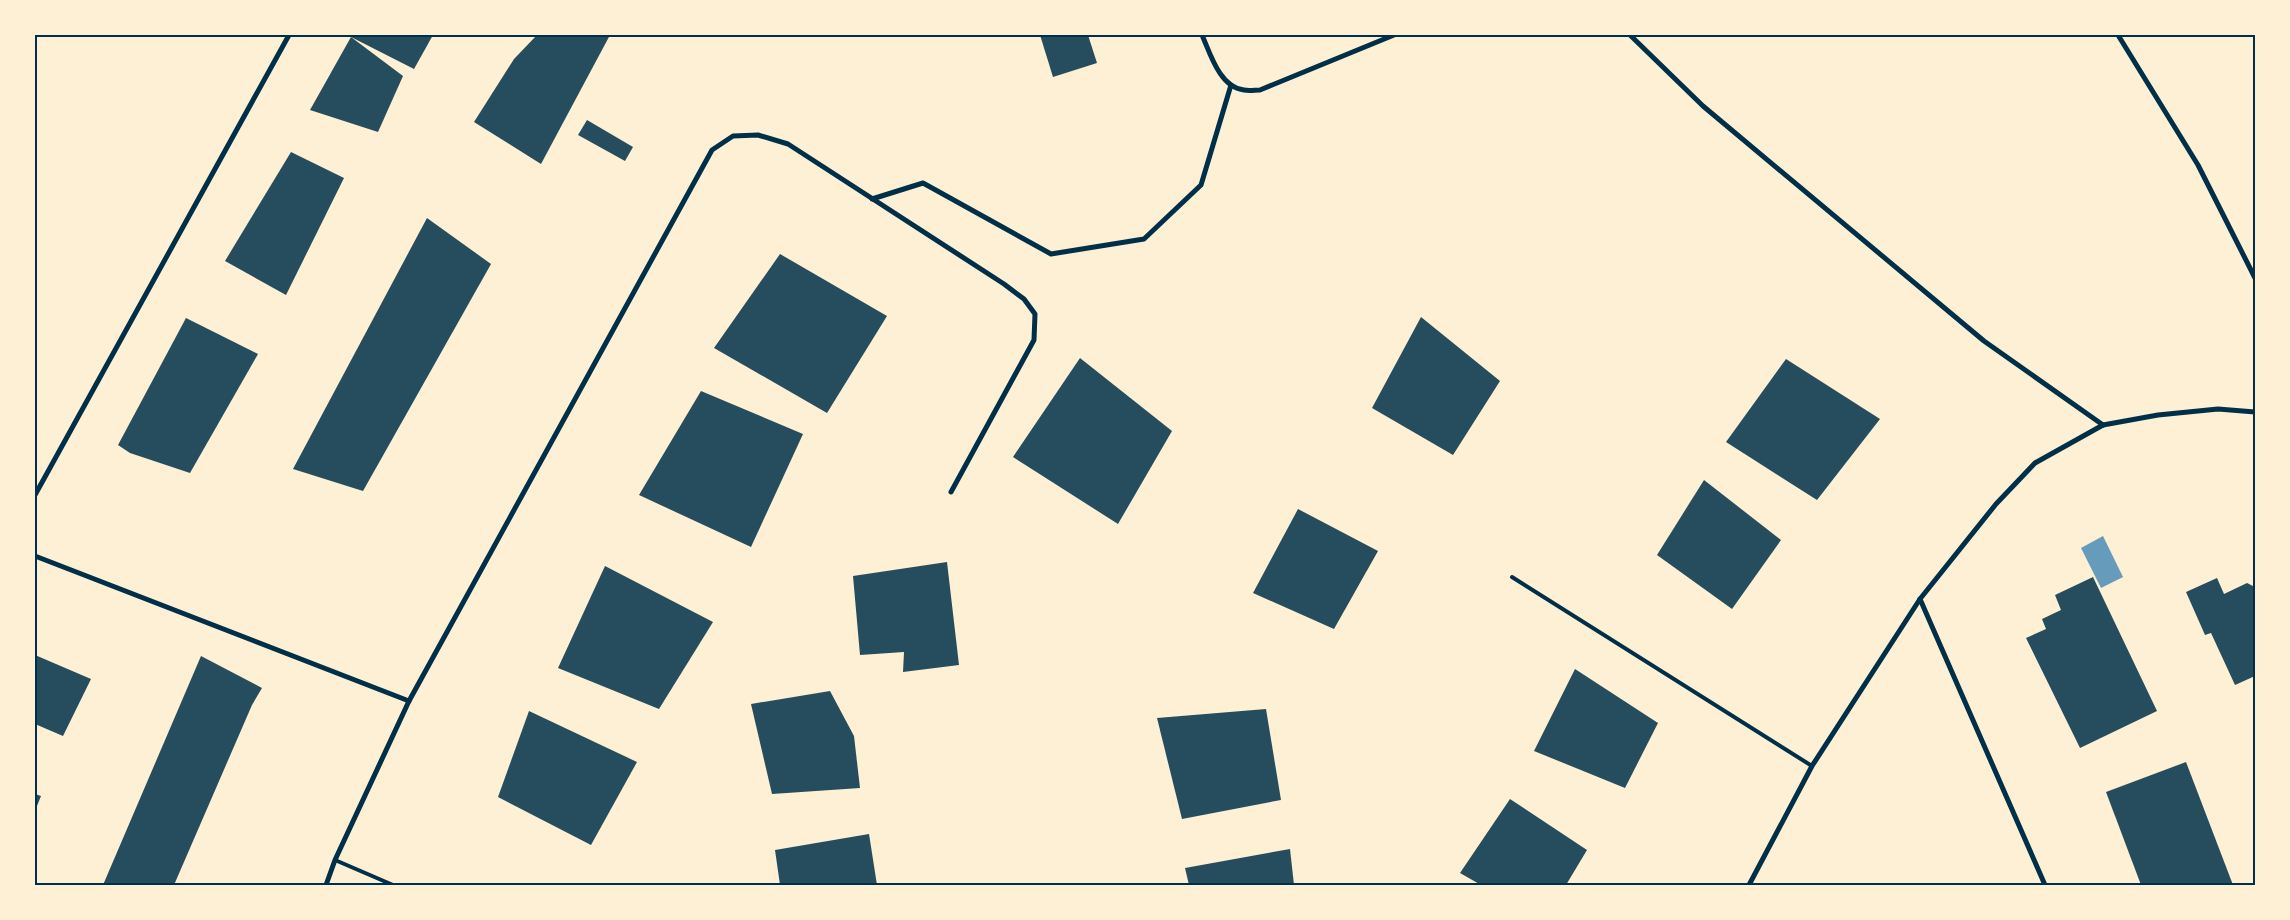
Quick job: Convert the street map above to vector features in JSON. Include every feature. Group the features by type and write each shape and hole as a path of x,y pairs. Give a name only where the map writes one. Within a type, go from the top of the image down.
{"street":[{"path":"35,495 289,35"},
{"path":"1202,35 1219,71 1231,85 1243,90 1260,90 1394,35"},
{"path":"1630,35 1703,106 1984,341 2103,425"},
{"path":"2118,35 2198,165 2255,278"},
{"path":"872,198 923,182 1051,254 1144,239 1202,184 1231,85"},
{"path":"326,885 335,860 409,701 712,150 733,136 758,135 788,144 1004,284 1024,299 1035,314 1034,340 951,492"},
{"path":"1749,885 1812,766 1920,600 1996,504 2035,463 2103,425 2158,415 2218,409 2255,412"},
{"path":"35,556 409,701"},
{"path":"1920,600 2045,885"}],"lane":[{"path":"1512,577 1812,766"},
{"path":"335,860 393,885"}],"water":[{"path":"2103,536 2123,577 2101,588 2081,548"}],"building":[{"path":"352,35 433,35 414,69 351,37"},
{"path":"537,35 610,35 541,164 474,122 514,59"},
{"path":"1040,35 1088,35 1097,63 1053,77"},
{"path":"351,37 403,76 378,132 310,110"},
{"path":"587,120 633,147 625,161 578,135"},
{"path":"291,152 344,178 286,295 225,261"},
{"path":"427,218 491,264 363,491 293,469"},
{"path":"780,254 887,316 827,413 714,348"},
{"path":"1421,317 1500,381 1453,455 1372,408"},
{"path":"186,318 258,354 190,473 130,453 118,445"},
{"path":"1080,358 1172,431 1118,524 1013,457"},
{"path":"1786,359 1880,419 1817,500 1726,442"},
{"path":"701,391 803,434 751,547 639,495"},
{"path":"1704,480 1781,540 1732,609 1657,555"},
{"path":"1298,509 1378,551 1334,629 1253,593"},
{"path":"947,562 959,665 903,672 904,652 860,655 853,576"},
{"path":"605,566 713,622 659,709 558,668"},
{"path":"2093,577 2157,711 2080,748 2026,638 2046,629 2042,619 2061,610 2055,595"},
{"path":"2217,578 2224,594 2247,583 2255,587 2255,676 2235,685 2211,633 2205,635 2186,592"},
{"path":"35,655 91,679 63,736 35,724"},
{"path":"201,656 262,688 252,705 174,885 103,885"},
{"path":"1575,669 1658,723 1625,788 1534,751"},
{"path":"830,691 854,736 860,788 772,794 751,704"},
{"path":"1266,709 1281,800 1182,819 1157,718"},
{"path":"529,711 637,762 591,845 498,797"},
{"path":"2186,762 2233,885 2141,885 2106,792"},
{"path":"35,794 41,796 35,811"},
{"path":"1510,799 1587,850 1566,885 1481,885 1460,873"},
{"path":"869,834 877,885 780,885 775,850"},
{"path":"1290,849 1294,885 1189,885 1185,868"}]}
